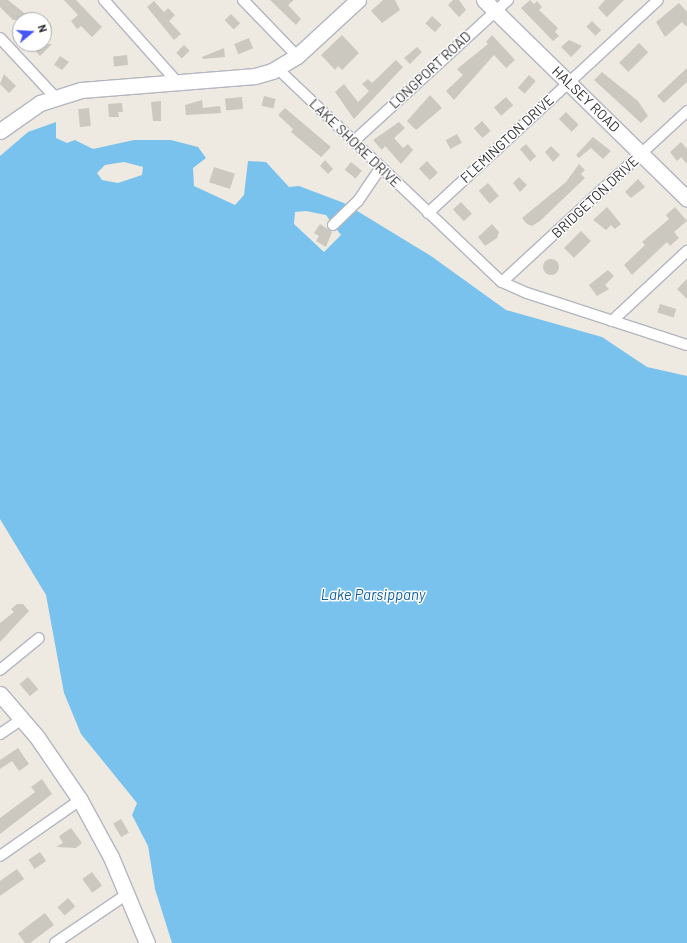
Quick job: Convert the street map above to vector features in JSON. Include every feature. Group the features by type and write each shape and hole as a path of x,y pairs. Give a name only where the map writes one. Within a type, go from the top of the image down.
{"street":[{"path":"104,0 177,82"},
{"path":"243,0 297,56"},
{"path":"0,131 24,112 55,97 87,89 255,76 278,69 297,56 358,0"},
{"name":"HALSEY ROAD","path":"484,0 687,200"},
{"name":"LONGPORT ROAD","path":"354,141 508,0"},
{"name":"FLEMINGTON DRIVE","path":"428,213 658,0"},
{"path":"0,38 55,97"},
{"name":"LAKE SHORE DRIVE","path":"278,69 502,282 612,321 687,345"},
{"name":"BRIDGETON DRIVE","path":"502,282 687,111"},
{"path":"333,225 358,200 381,167"},
{"path":"612,321 687,251"},
{"path":"0,670 39,638"},
{"path":"0,694 22,719 80,800 127,894 147,943"},
{"path":"0,734 22,719"},
{"path":"0,856 80,800"},
{"path":"55,943 127,894"}],"water":[{"name":"Lake Parsippany","path":"56,122 56,138 67,143 75,140 93,149 134,140 171,140 198,147 206,158 193,168 194,186 235,205 244,195 248,161 266,162 289,187 299,186 344,203 431,256 506,310 602,337 647,367 687,376 687,943 172,943 155,889 148,846 132,815 137,803 81,734 64,693 46,595 0,519 0,156 28,132","holes":["124,162 143,167 142,175 118,183 102,180 97,173 105,165","306,211 326,215 341,235 324,252 294,224 295,212"]}],"building":[{"path":"0,0 8,0 23,12 12,12 12,19 0,7"},
{"path":"64,0 76,0 102,27 92,37 81,26 77,29 71,21 78,15"},
{"path":"270,0 294,0 288,5 301,19 296,25"},
{"path":"383,0 395,0 400,10 382,23 371,11"},
{"path":"453,0 459,0 466,10 459,17 448,5"},
{"path":"530,0 534,4 537,1 542,7 539,10 558,28 555,32 559,36 553,41 521,8"},
{"path":"605,0 624,0 607,17 598,8"},
{"path":"154,1 164,12 168,8 175,15 169,21 181,34 174,40 147,7"},
{"path":"679,3 687,12 687,27 682,22 665,37 656,22"},
{"path":"231,14 240,23 234,30 225,20"},
{"path":"432,16 442,25 435,32 425,23"},
{"path":"592,21 601,30 596,36 586,27"},
{"path":"342,35 359,53 342,70 338,66 335,70 321,55"},
{"path":"492,35 515,60 506,68 494,55 454,100 446,91 463,75 457,69 488,44 486,42"},
{"path":"249,38 253,48 238,54 234,44"},
{"path":"569,40 582,46 571,57 561,47"},
{"path":"639,43 648,52 628,72 619,63"},
{"path":"184,45 190,51 182,58 176,53"},
{"path":"417,47 422,52 410,64 404,58"},
{"path":"224,48 225,57 203,59 202,57"},
{"path":"36,52 44,52 40,56"},
{"path":"127,55 128,65 114,66 113,56"},
{"path":"60,56 69,62 62,70 54,65"},
{"path":"396,60 403,67 354,119 335,92 344,84 358,102 369,91 362,84 368,79 372,83"},
{"path":"687,68 687,82 664,103 657,96"},
{"path":"602,72 638,101 648,116 641,123 594,80"},
{"path":"4,74 16,86 9,93 0,84"},
{"path":"529,75 536,81 525,94 518,88"},
{"path":"430,95 442,108 416,130 407,121"},
{"path":"264,96 276,99 273,109 262,106"},
{"path":"242,97 243,109 226,110 225,98"},
{"path":"506,97 513,105 501,116 494,107"},
{"path":"202,100 203,108 220,106 221,113 186,115 185,105"},
{"path":"161,101 161,121 153,121 151,102"},
{"path":"122,103 123,112 118,112 119,117 109,117 108,104"},
{"path":"89,108 91,126 80,127 78,109"},
{"path":"285,108 331,147 321,157 291,132 293,129 278,115"},
{"path":"566,112 579,125 572,132 559,119"},
{"path":"482,121 491,131 483,138 474,128"},
{"path":"399,122 405,128 394,138 403,148 408,144 413,150 401,164 385,146 382,150 373,140"},
{"path":"457,134 462,143 450,149 446,140"},
{"path":"593,137 611,151 603,159 591,148 579,158 576,155"},
{"path":"681,142 687,149 687,164 681,157 677,161 670,152"},
{"path":"526,144 536,156 530,161 520,149"},
{"path":"551,146 560,155 553,162 545,152"},
{"path":"325,160 333,169 328,174 320,166"},
{"path":"427,161 438,173 430,180 419,169"},
{"path":"351,162 362,171 356,179 345,170"},
{"path":"579,164 585,170 581,174 585,178 540,221 532,226 527,224 522,218 566,182"},
{"path":"214,167 235,174 230,189 209,182"},
{"path":"519,177 527,185 520,192 513,183"},
{"path":"638,179 645,187 631,198 625,192"},
{"path":"488,183 499,196 490,204 479,191"},
{"path":"461,202 472,214 464,221 453,210"},
{"path":"607,207 621,224 615,229 611,225 606,230 593,220"},
{"path":"675,207 687,221 674,232 679,238 670,246 667,242 632,275 624,265 645,245 642,242 669,219 666,215"},
{"path":"320,224 332,232 326,247 316,241 319,236 314,233"},
{"path":"492,224 499,232 497,238 485,246 478,237"},
{"path":"581,231 591,241 574,258 564,248"},
{"path":"551,259 557,261 559,267 557,273 551,275 545,273 543,267 545,261"},
{"path":"608,270 614,276 605,285 609,289 597,296 589,285"},
{"path":"687,279 687,299 677,289"},
{"path":"660,304 676,309 674,318 657,313"},
{"path":"17,604 23,604 29,611 0,642 0,623 14,612 11,609"},
{"path":"28,677 38,689 30,696 20,684"},
{"path":"18,748 29,764 19,771 12,761 0,769 0,760"},
{"path":"42,779 52,794 0,834 0,818 35,792 31,787"},
{"path":"121,819 129,833 121,837 113,824"},
{"path":"71,828 82,843 76,848 56,847 63,843 59,836"},
{"path":"40,852 46,861 35,869 28,860"},
{"path":"17,869 24,879 0,896 0,881"},
{"path":"92,872 102,886 92,893 82,879"},
{"path":"68,898 75,906 65,915 57,907"},
{"path":"45,913 54,925 30,943 25,943 18,933"}]}
